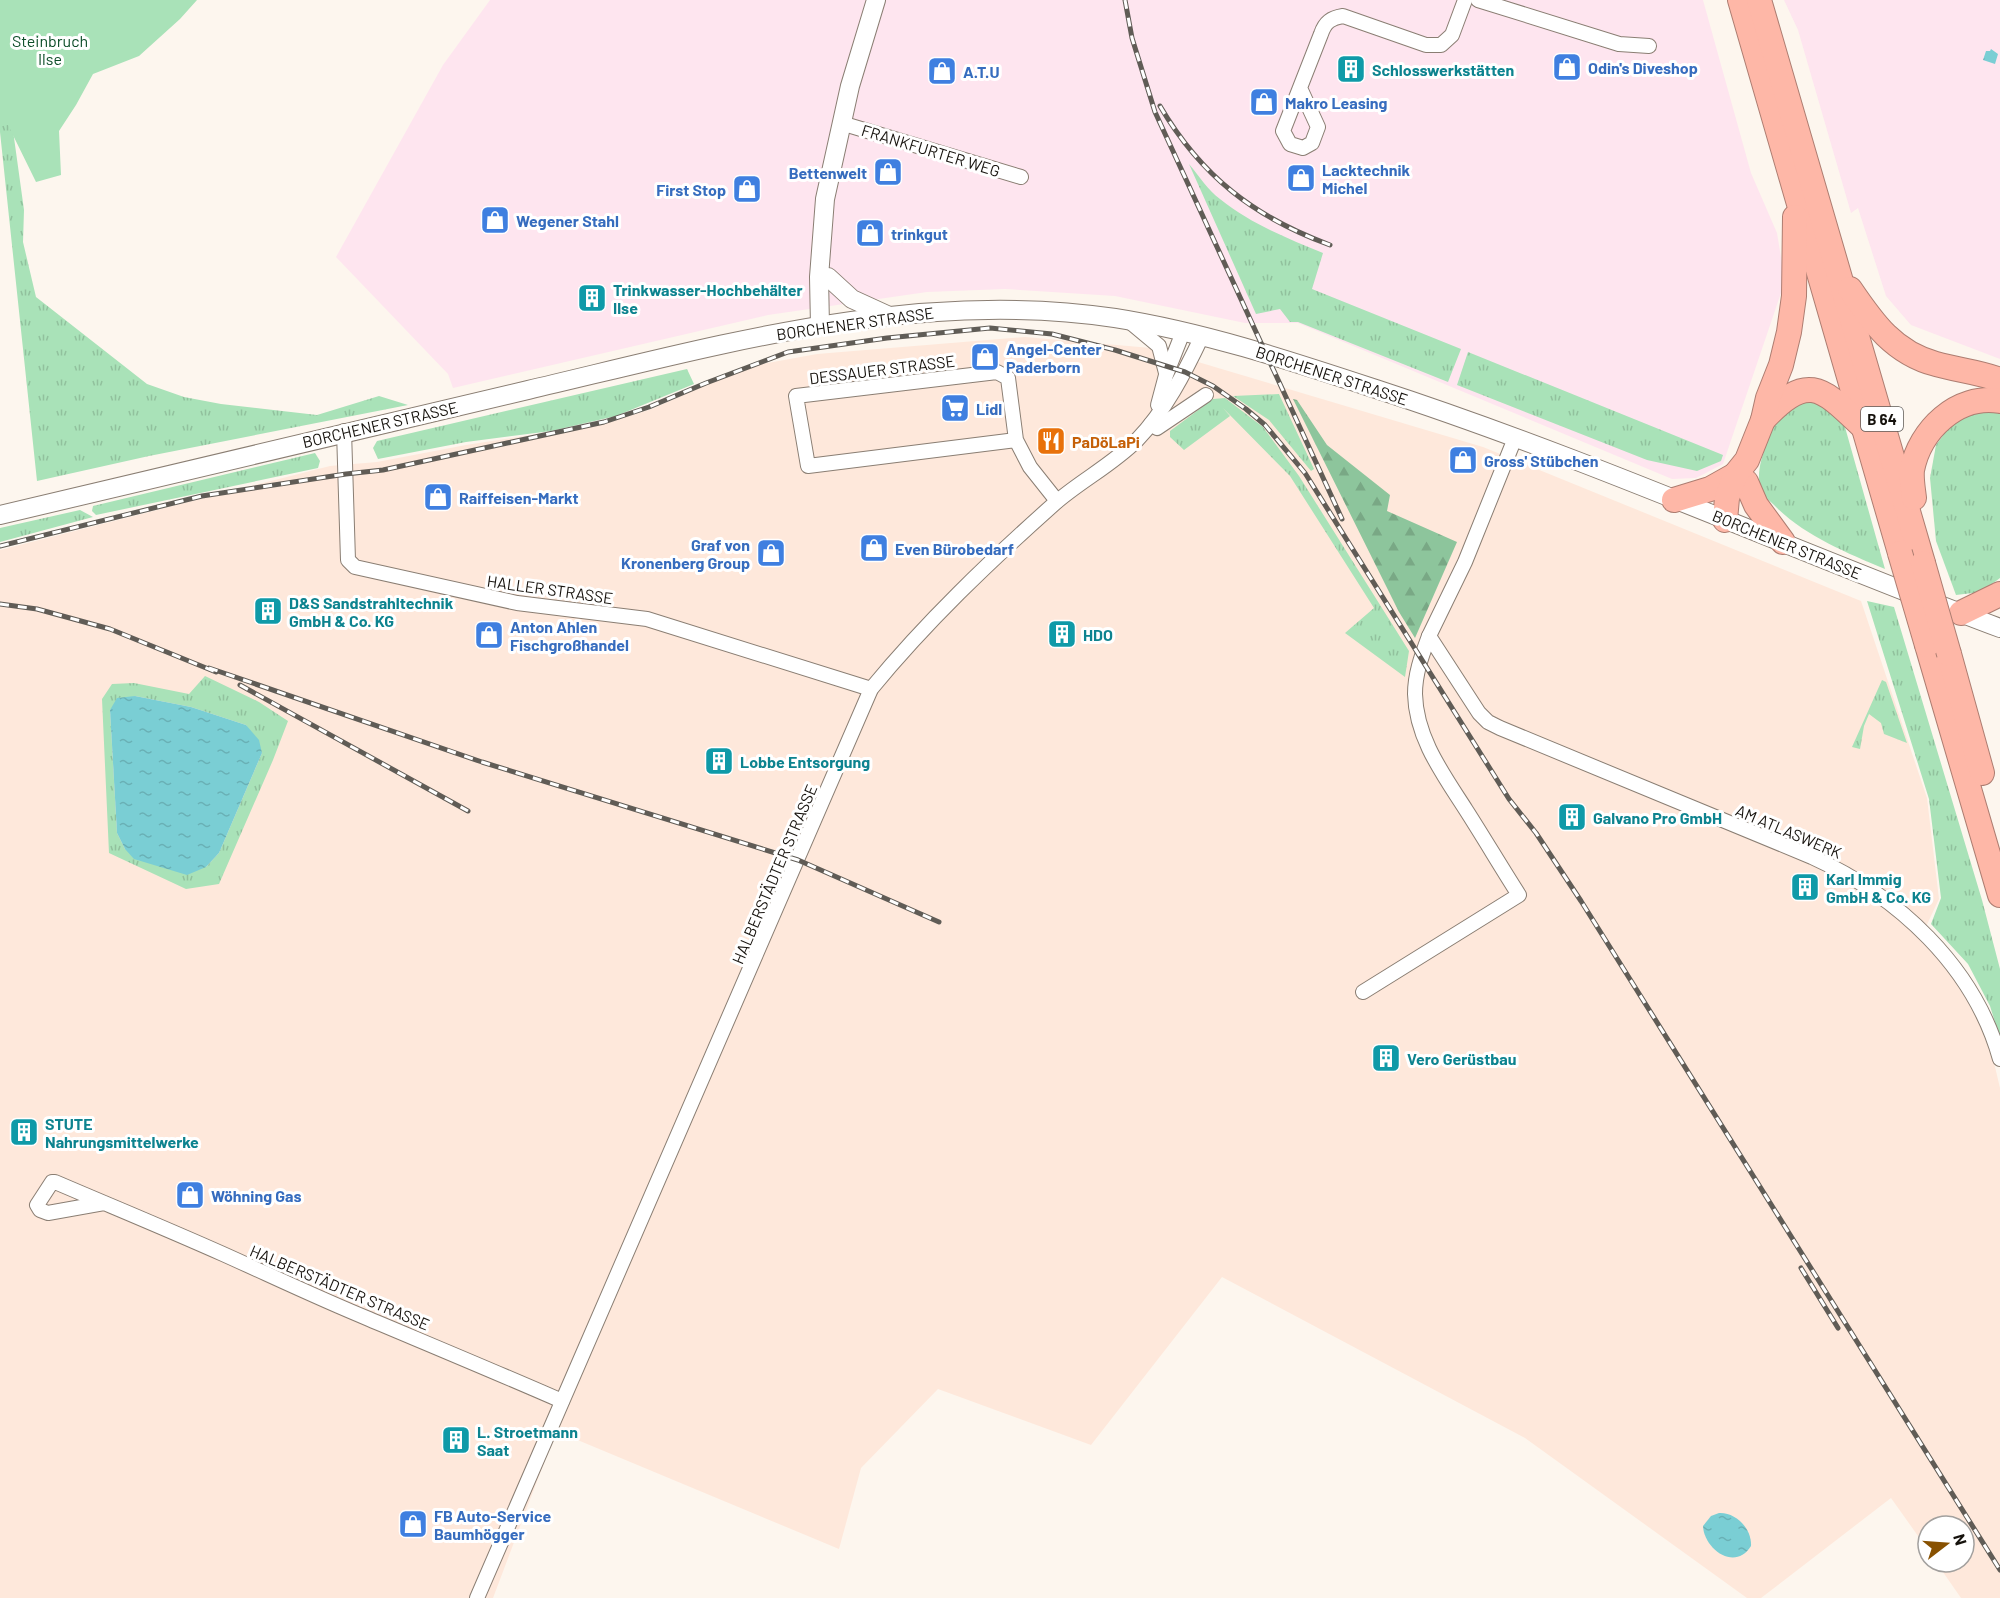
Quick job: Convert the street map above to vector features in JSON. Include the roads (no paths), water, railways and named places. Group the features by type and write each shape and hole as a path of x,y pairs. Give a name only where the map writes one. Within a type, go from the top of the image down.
{"highway":[{"name":"B 64","path":"1740,0 2000,895"},
{"name":"B 64","path":"1759,0 1923,563 2000,842"},
{"path":"1725,519 1735,510 1743,472 1764,420 1768,398 1789,332 1795,256 1795,188"},
{"path":"1839,275 1885,336 1913,356 1934,364 2000,380"},
{"path":"1764,420 1789,396 1814,390 1827,394 1864,428"},
{"path":"1923,563 1912,473 1917,453 1923,441 1948,413 1978,401 2000,401"},
{"path":"1674,500 1710,489 1743,472"},
{"path":"1743,472 1756,505 1783,542"},
{"path":"1961,613 2000,594"}],"main road":[{"name":"FRANKFURTER WEG","path":"827,325 819,277 825,199 859,52 876,0"},
{"name":"FRANKFURTER WEG","path":"822,254 828,277 827,325"},
{"path":"828,277 852,300 889,316"},
{"name":"BORCHENER STRASSE","path":"0,514 344,431 684,353 827,325 889,316 939,310 1000,309 1130,321 1202,336 1307,366 1457,416 2000,628"}],"street":[{"path":"1299,88 1324,25 1333,18 1343,16 1426,45 1441,45 1452,35 1465,0"},
{"path":"1478,0 1619,44 1649,46"},
{"name":"FRANKFURTER WEG","path":"841,123 1021,177"},
{"name":"HALBERSTÄDTER STRASSE","path":"1130,321 1159,346 1166,375"},
{"name":"HALBERSTÄDTER STRASSE","path":"1153,420 1166,375 1183,332"},
{"name":"HALBERSTÄDTER STRASSE","path":"477,1598 562,1401 645,1192 871,689 952,600 1057,501 1129,447 1153,420 1185,372 1202,336"},
{"name":"DESSAUER STRASSE","path":"1016,440 807,466 796,396 996,372 1008,378 1016,440 1030,467 1057,501"},
{"path":"1153,420 1158,428 1206,395"},
{"name":"HALLER STRASSE","path":"344,431 348,560 355,567 518,603 646,619 871,689"},
{"path":"1363,992 1519,896 1431,753 1419,724 1415,695 1420,659 1466,562 1515,438"},
{"name":"AM ATLASWERK","path":"1429,636 1479,713 1488,722 1812,857 1860,881 1919,926 1958,973 1984,1012 2000,1059"},
{"name":"HALBERSTÄDTER STRASSE","path":"104,1203 562,1401"}],"water":[{"path":"1991,49 1998,54 1995,64 1983,60 1986,51"},
{"path":"135,696 191,707 246,725 259,740 262,753 219,853 206,867 187,875 134,859 125,849 117,833 110,710 117,698"},
{"path":"1719,1513 1731,1515 1746,1528 1751,1546 1744,1554 1729,1557 1714,1549 1709,1542 1703,1526 1711,1516"}],"railway":[{"path":"1125,0 1132,38 1155,112 1342,519"},
{"path":"1160,106 1193,153 1232,191 1277,221 1330,245"},
{"path":"0,546 202,496 383,470 604,422 649,407 788,352 887,338 990,328 1052,334 1115,350 1185,372 1213,386 1265,425 1305,473 1509,799 1536,833 1581,901 2000,1570"},
{"path":"0,604 37,609 110,629 216,672"},
{"path":"209,668 482,762 798,860 939,922"},
{"path":"240,685 468,811"},
{"path":"1801,1268 1838,1328"}],"place":[{"name":"Odin's Diveshop","path":"1567,67"},
{"name":"Schlosswerkstätten","path":"1351,69"},
{"name":"A.T.U","path":"942,71"},
{"name":"Makro Leasing","path":"1264,102"},
{"name":"Bettenwelt","path":"888,172"},
{"name":"Lacktechnik Michel","path":"1301,178"},
{"name":"First Stop","path":"747,189"},
{"name":"Wegener Stahl","path":"495,220"},
{"name":"trinkgut","path":"870,233"},
{"name":"Trinkwasser-Hochbehälter Ilse","path":"592,298"},
{"name":"Angel-Center Paderborn","path":"985,357"},
{"name":"Lidl","path":"955,408"},
{"name":"PaDöLaPi","path":"1051,441"},
{"name":"Gross' Stübchen","path":"1463,460"},
{"name":"Raiffeisen-Markt","path":"438,497"},
{"name":"Even Bürobedarf","path":"874,548"},
{"name":"Graf von Kronenberg Group","path":"771,553"},
{"name":"D&S Sandstrahltechnik GmbH & Co. KG","path":"268,611"},
{"name":"HDO","path":"1062,634"},
{"name":"Anton Ahlen Fischgroßhandel","path":"489,635"},
{"name":"Lobbe Entsorgung","path":"719,761"},
{"name":"Galvano Pro GmbH","path":"1572,817"},
{"name":"Karl Immig GmbH & Co. KG","path":"1805,887"},
{"name":"Vero Gerüstbau","path":"1386,1058"},
{"name":"STUTE Nahrungsmittelwerke","path":"24,1132"},
{"name":"Wöhning Gas","path":"190,1195"},
{"name":"L. Stroetmann Saat","path":"456,1440"},
{"name":"FB Auto-Service Baumhögger","path":"413,1524"}],"park label":[{"name":"Steinbruch Ilse","path":"50,49"}]}
